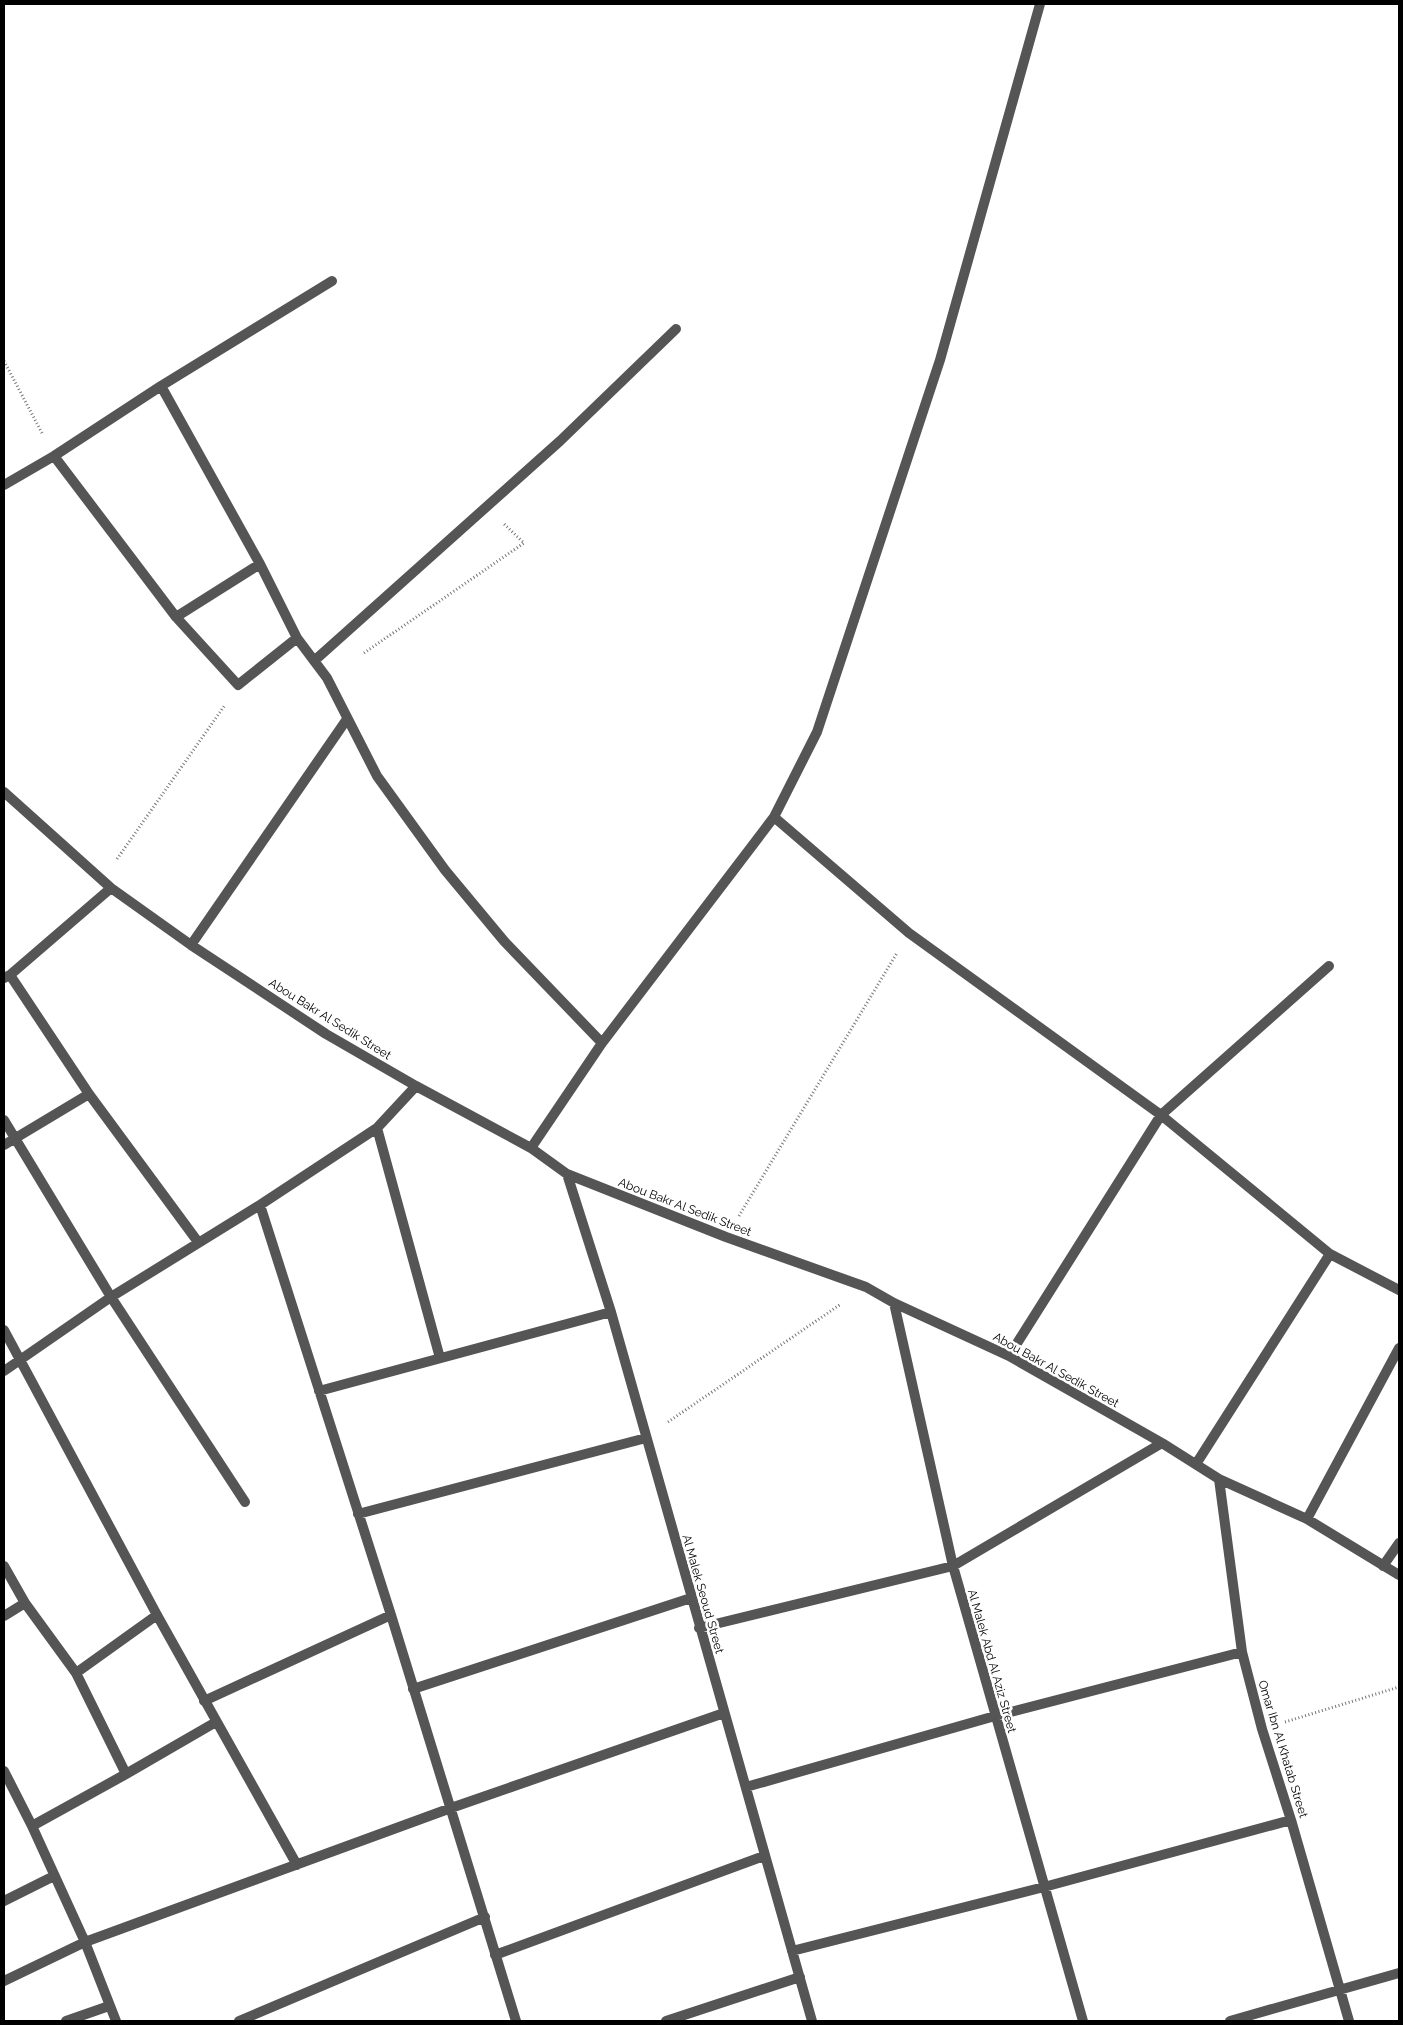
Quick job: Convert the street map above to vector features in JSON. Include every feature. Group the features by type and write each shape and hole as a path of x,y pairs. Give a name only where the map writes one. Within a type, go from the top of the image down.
{"street":[{"path":"531,1148 602,1043 774,818 817,732 940,360 1040,4"},
{"path":"4,485 54,456 161,386 332,281"},
{"path":"314,661 560,441 676,329"},
{"path":"161,386 260,564 297,638 327,678 377,776 445,870 504,941 602,1043"},
{"path":"54,456 176,617 238,685 297,638"},
{"path":"176,617 260,564"},
{"path":"191,945 347,718"},
{"name":"Abou Bakr Al Sedik Street","path":"4,792 111,888 191,945 326,1034 416,1086 531,1148 567,1174 726,1237 866,1287 894,1303 1009,1356 1162,1443 1219,1479 1307,1519 1399,1575"},
{"path":"774,818 909,933 1161,1115 1330,1254 1399,1290"},
{"path":"111,888 7,976 89,1094 198,1242"},
{"path":"1009,1356 1161,1115 1329,966"},
{"path":"4,1371 111,1297 260,1205 377,1128 416,1086"},
{"path":"4,1145 89,1094"},
{"path":"4,1120 111,1297 244,1502"},
{"path":"377,1128 440,1358"},
{"name":"Al Malek Seoud Street","path":"567,1174 611,1312 699,1628 812,2021"},
{"path":"260,1205 318,1392 391,1614 516,2021"},
{"path":"1196,1464 1330,1254"},
{"name":"Al Malek Abd Al Aziz Street","path":"894,1303 953,1566 1083,2021"},
{"path":"318,1392 611,1312"},
{"path":"4,1330 19,1362 204,1701 297,1865"},
{"path":"1307,1519 1399,1348"},
{"path":"358,1514 646,1438"},
{"path":"699,1628 953,1566 1162,1443"},
{"name":"Omar Ibn Al Khatab Street","path":"1219,1479 1242,1652 1262,1729 1291,1820 1349,2021"},
{"path":"1383,1566 1399,1542"},
{"path":"4,1566 25,1603 76,1673 126,1774"},
{"path":"413,1689 691,1598"},
{"path":"4,1616 25,1603"},
{"path":"204,1701 391,1614"},
{"path":"76,1673 157,1615"},
{"path":"746,1787 995,1716 1242,1652"},
{"path":"4,1982 85,1942 451,1808 724,1713"},
{"path":"32,1826 216,1722"},
{"path":"4,1771 32,1826 85,1942 116,2021"},
{"path":"792,1951 1044,1887 1291,1820"},
{"path":"495,1955 764,1856"},
{"path":"4,1901 54,1876"},
{"path":"239,2021 485,1918"},
{"path":"1230,2021 1399,1973"},
{"path":"666,2021 800,1978"},
{"path":"66,2021 109,2006"}],"path":[{"path":"4,361 54,456"},
{"path":"327,678 524,543 487,507"},
{"path":"102,880 238,685"},
{"path":"726,1237 909,933"},
{"path":"646,1438 866,1287"},
{"path":"1262,1729 1399,1687"}]}
